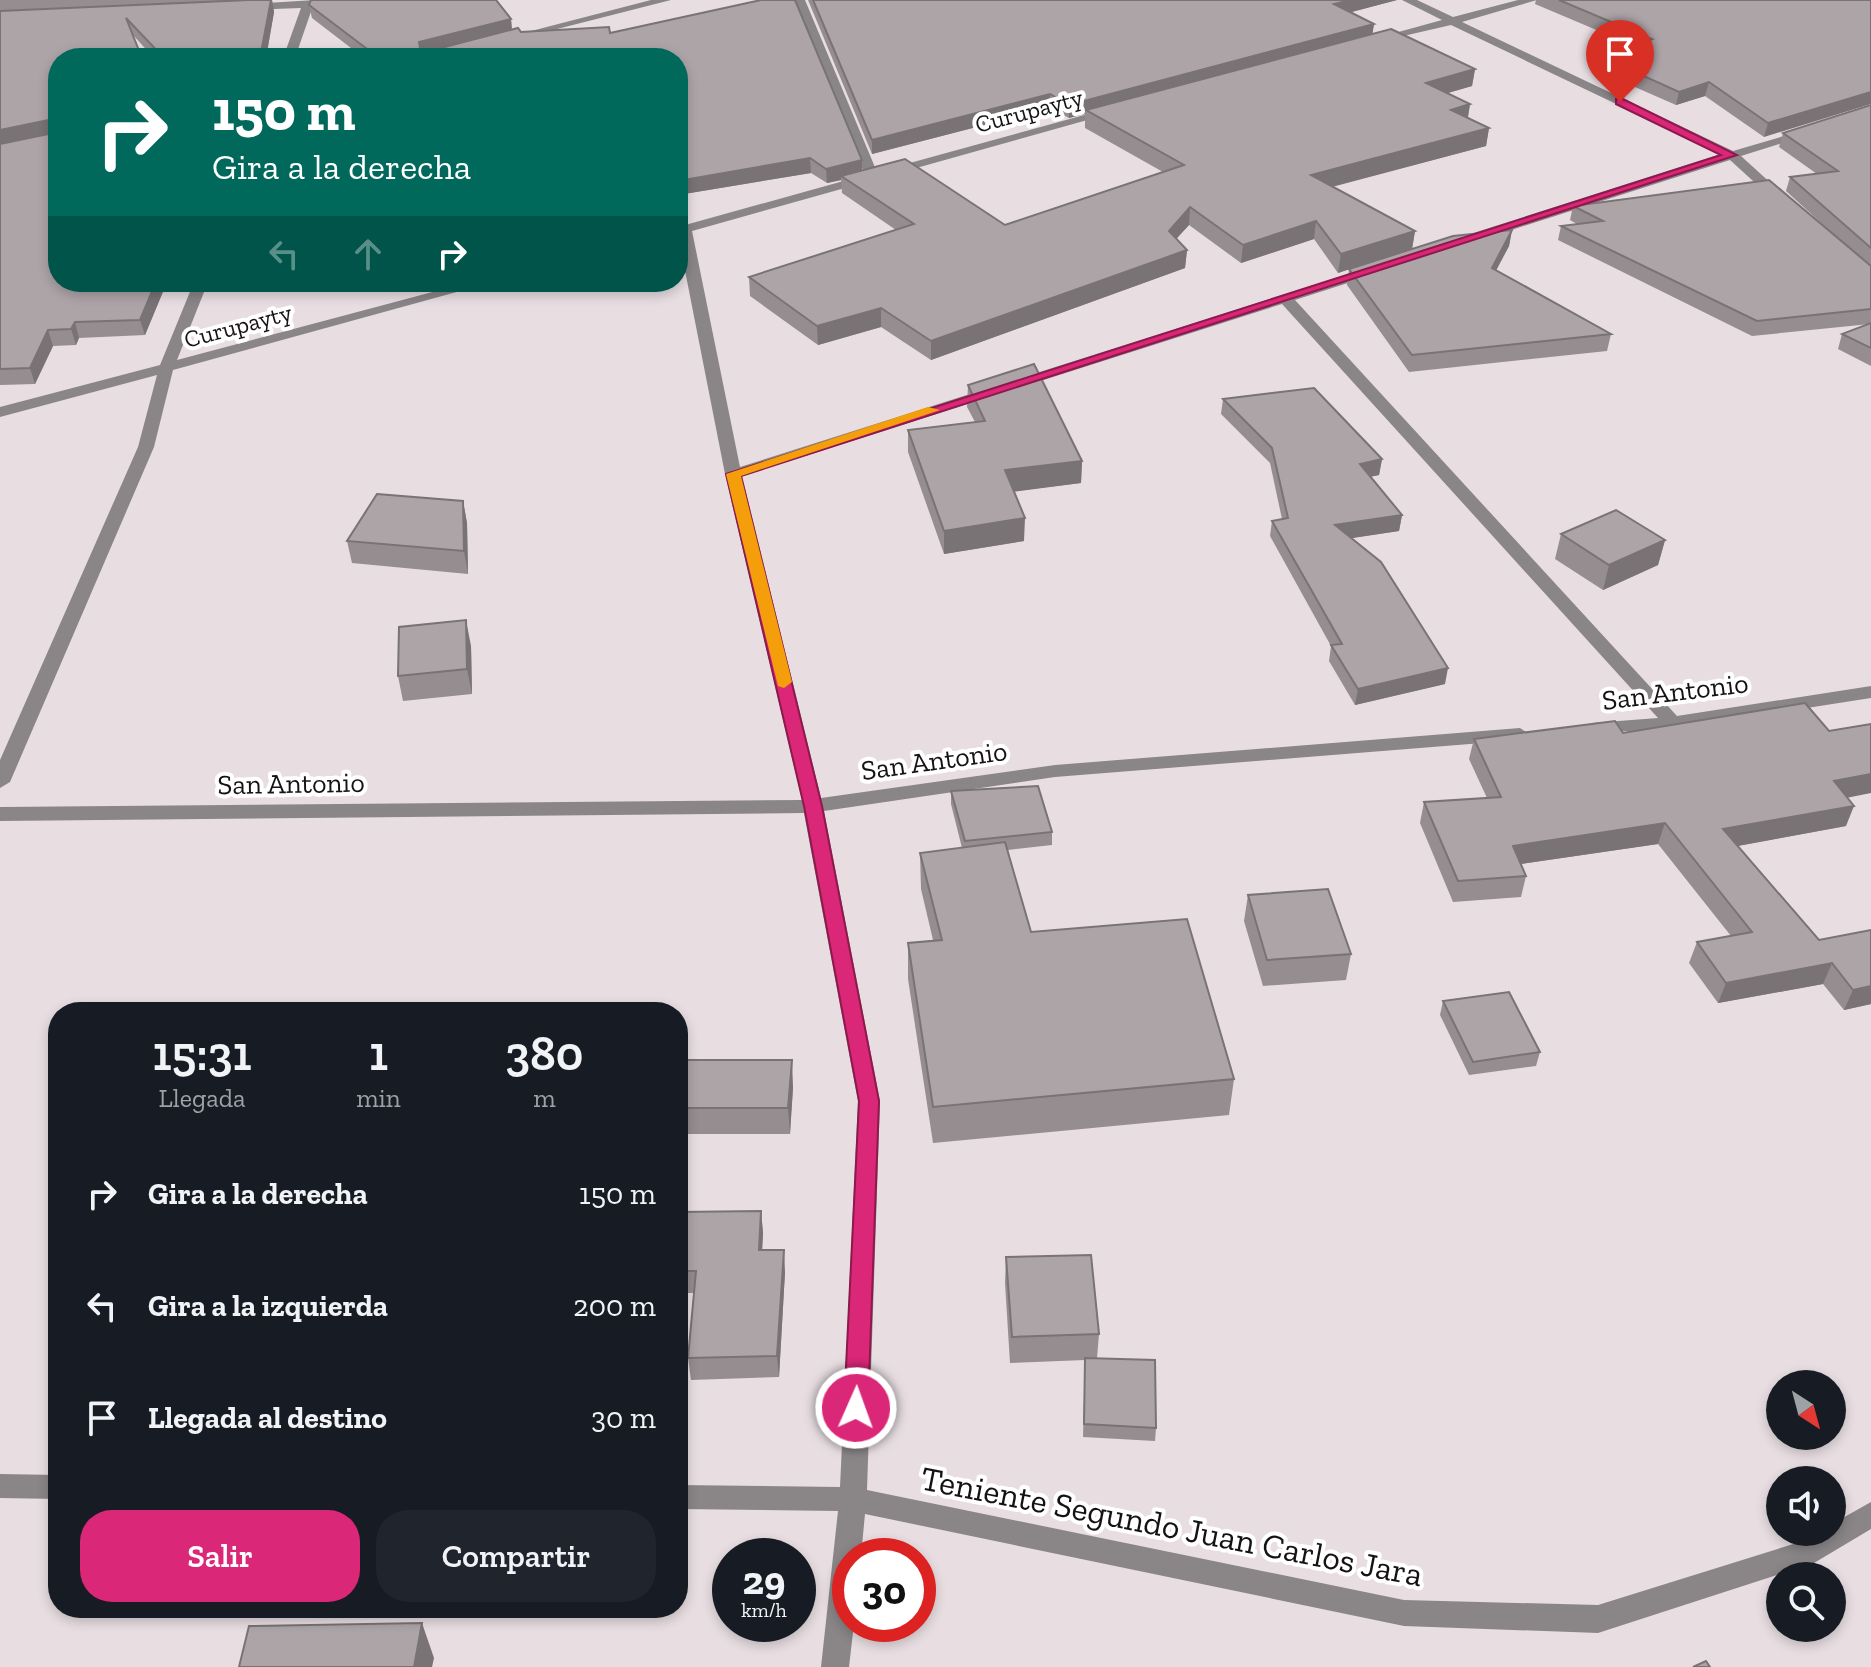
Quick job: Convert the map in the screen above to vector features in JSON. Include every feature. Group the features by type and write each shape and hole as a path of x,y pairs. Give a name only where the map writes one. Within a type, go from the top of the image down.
{"street":[{"path":"502,40 665,0"},
{"path":"799,0 872,176"},
{"path":"1408,0 1732,155 1790,207"},
{"path":"1360,45 1531,0"},
{"path":"231,8 309,2 293,48"},
{"name":"Curupayty","path":"688,228 1131,107"},
{"path":"1449,246 1815,128"},
{"path":"688,263 733,474 813,806 869,1101 853,1499 835,1667"},
{"path":"733,474 1389,265"},
{"path":"0,782 146,447 166,368 197,292"},
{"name":"Curupayty","path":"0,412 449,292"},
{"path":"1285,298 1673,723"},
{"name":"San Antonio","path":"1564,731 1673,723 1871,692"},
{"name":"San Antonio","path":"0,814 813,806 1055,771 1533,733"},
{"path":"0,1486 48,1487"},
{"name":"Teniente Segundo Juan Carlos Jara","path":"688,1497 853,1499 1404,1613 1598,1619 1814,1550 1871,1514"}],"building":[{"path":"271,0 262,48 154,48 126,18 138,48 48,48 48,120 0,130 0,11"},
{"path":"311,0 496,0 511,19 419,42 420,48 366,48 309,5"},
{"path":"761,0 795,0 862,160 826,169 810,158 688,179 688,48 441,48 518,28 521,32 609,27 610,33"},
{"path":"813,0 1351,0 1334,4 1374,24 1069,105 1050,94 872,140"},
{"path":"1559,0 1871,0 1871,92 1768,123 1709,82 1679,92 1597,55 1652,39"},
{"path":"1391,29 1475,69 1426,83 1470,104 1451,110 1489,128 1311,175 1415,231 1341,254 1316,221 1243,245 1190,207 1169,231 1187,250 931,341 881,308 817,326 749,277 914,224 841,176 905,159 1005,225 1184,165 1086,110"},
{"path":"1871,105 1871,248 1790,177 1838,171 1783,133"},
{"path":"48,134 48,292 152,292 140,320 75,322 71,329 48,330 30,368 0,369 0,144"},
{"path":"1769,180 1871,266 1871,309 1757,321 1561,226 1603,221 1573,206"},
{"path":"1512,230 1492,268 1611,334 1412,355 1349,269 1453,236"},
{"path":"1871,323 1871,348 1842,334"},
{"path":"1034,364 1082,461 1005,470 1025,518 944,531 908,430 985,421 968,385"},
{"path":"1314,388 1382,459 1360,464 1402,515 1335,525 1381,562 1448,668 1358,689 1331,645 1342,644 1272,521 1288,518 1272,448 1223,399"},
{"path":"377,494 463,501 464,551 347,541"},
{"path":"1616,510 1665,540 1609,565 1561,534"},
{"path":"466,620 467,669 398,676 399,627"},
{"path":"1805,703 1829,731 1871,724 1871,774 1834,781 1854,806 1723,829 1819,940 1871,930 1871,986 1853,990 1832,963 1726,983 1697,942 1752,932 1665,823 1513,846 1526,876 1458,881 1424,802 1501,797 1474,739 1615,721 1623,733"},
{"path":"1038,786 1052,832 965,841 951,791"},
{"path":"1005,842 1031,932 1187,919 1234,1079 933,1107 908,943 942,940 920,853"},
{"path":"1328,889 1351,954 1267,960 1248,895"},
{"path":"1509,992 1540,1052 1473,1062 1443,1001"},
{"path":"688,1060 792,1060 788,1108 688,1108"},
{"path":"761,1211 759,1250 784,1250 777,1356 688,1358 696,1271 688,1271 688,1212"},
{"path":"1091,1255 1099,1334 1012,1337 1006,1257"},
{"path":"1085,1358 1155,1360 1156,1428 1084,1424"},
{"path":"422,1623 414,1667 239,1667 249,1626"},
{"path":"1706,1661 1710,1667 1693,1667"}],"slow traffic":[{"path":"784,682 733,474 933,410"}],"route":[{"path":"856,1408 869,1101 813,806 733,474 1732,155 1620,102"}]}
